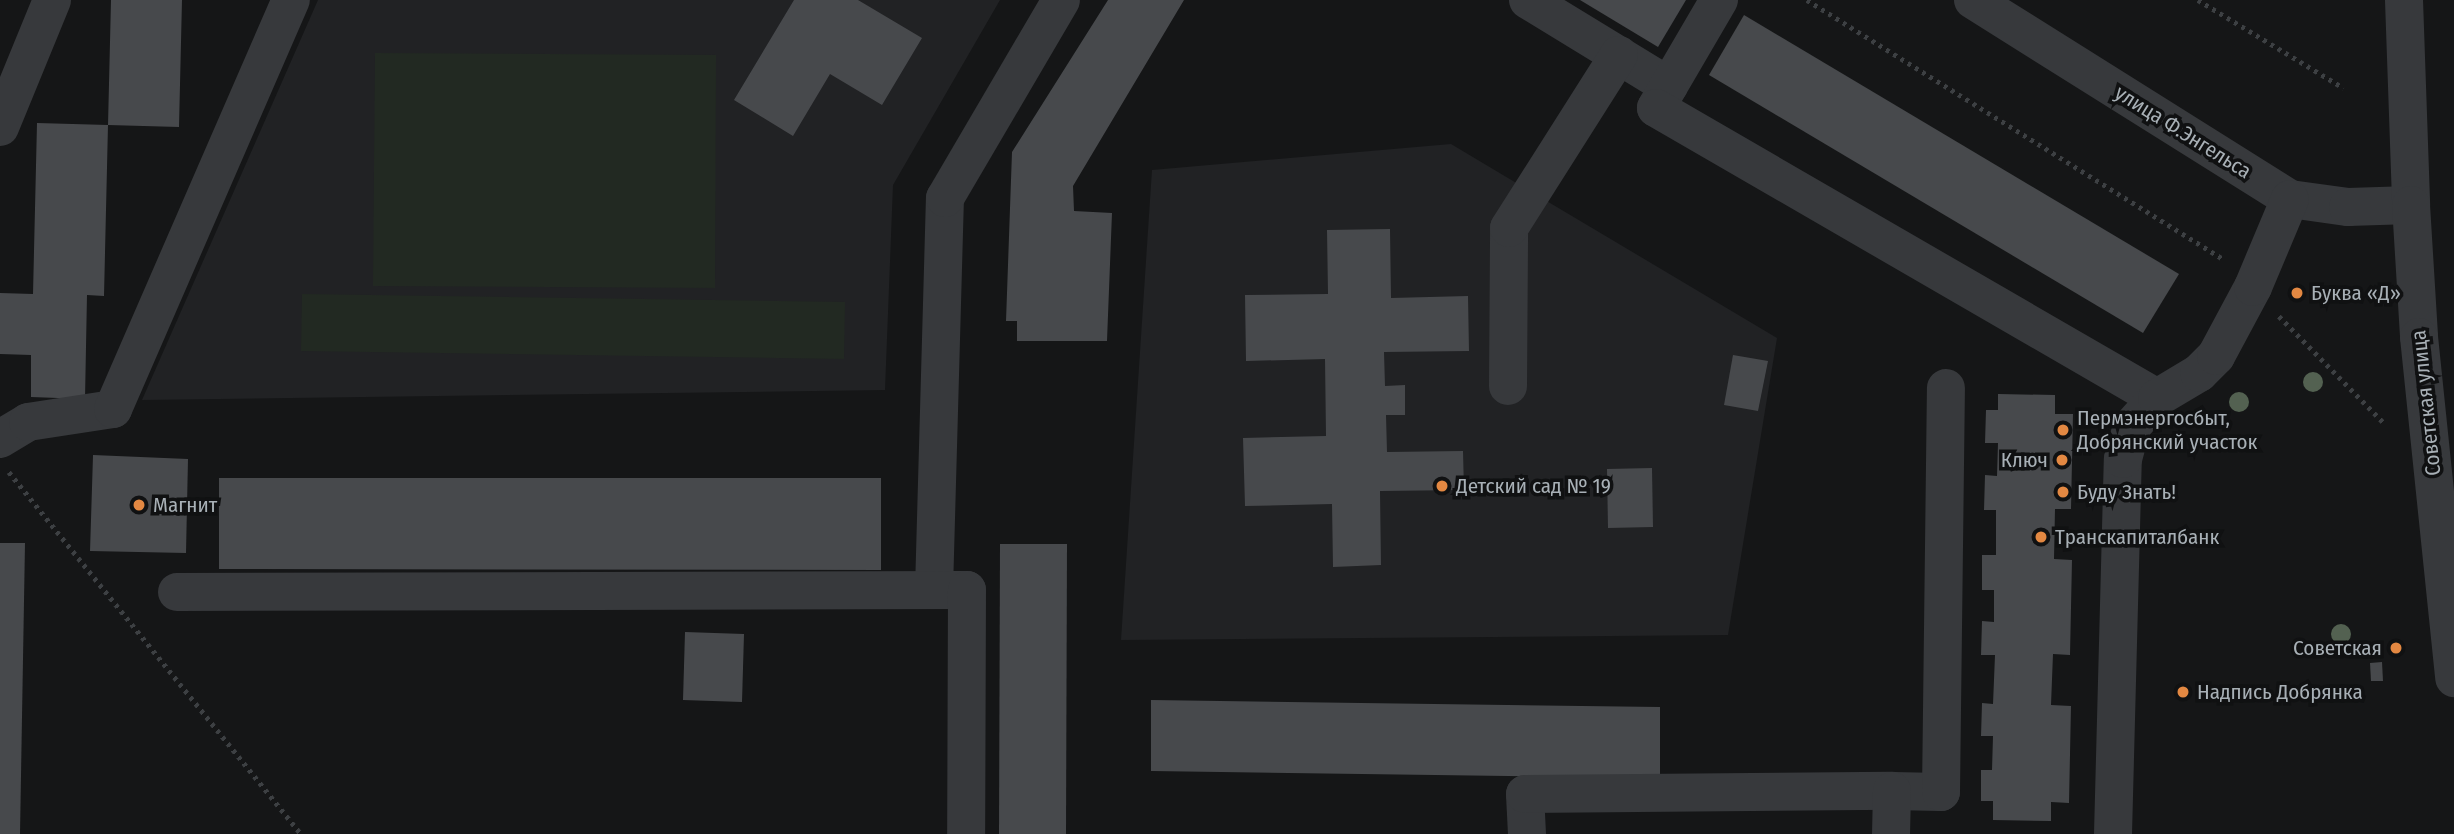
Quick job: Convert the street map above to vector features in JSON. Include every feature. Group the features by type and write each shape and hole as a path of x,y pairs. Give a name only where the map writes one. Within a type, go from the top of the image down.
{"street":[{"path":"0,127 52,0"},
{"path":"0,439 28,422 113,409 291,0"},
{"path":"934,590 945,198 1061,0"},
{"path":"1528,0 1669,86"},
{"path":"1719,0 1656,108 2157,398"},
{"name":"улица Ф.Энгельса","path":"1973,0 2290,199 2348,207 2411,205"},
{"name":"Советская улица","path":"2404,0 2411,205 2443,464 2454,678"},
{"path":"1508,386 1509,228 1619,55"},
{"path":"2113,834 2123,459 2132,426 2157,398 2199,373 2216,356 2253,287 2290,199"},
{"path":"1527,834 1525,794 1941,792 1946,388"},
{"path":"177,592 967,590 966,834"},
{"path":"1891,834 1892,791"}],"path":[{"path":"1807,0 2233,266 2310,351 2384,423"},
{"path":"2198,0 2344,88"},
{"path":"0,461 301,834"}],"shaded area":[{"path":"318,0 1000,0 893,185 885,390 142,400"},
{"path":"375,53 716,55 715,288 373,286"},
{"name":"Детский сад № 19","path":"1451,144 1777,338 1728,635 1121,640 1152,170"},
{"path":"302,294 845,302 844,359 301,351"}],"building":[{"path":"111,0 182,0 179,127 108,125"},
{"path":"794,0 858,0 922,38 882,105 830,74 793,136 734,100"},
{"path":"1108,0 1184,0 1073,186 1074,211 1112,213 1107,341 1017,341 1017,321 1006,321 1012,152"},
{"path":"1580,0 1686,0 1658,47"},
{"path":"1744,15 2179,274 2143,333 1709,75"},
{"path":"37,123 108,125 104,296 87,295 85,399 31,397 31,355 0,354 0,293 33,294"},
{"path":"1390,229 1391,298 1468,296 1469,351 1384,352 1385,386 1405,385 1405,415 1386,415 1387,452 1463,451 1464,490 1380,491 1381,565 1333,567 1332,504 1245,506 1243,438 1326,436 1325,359 1246,361 1245,295 1328,294 1327,230"},
{"path":"1733,355 1768,361 1758,411 1724,405"},
{"path":"1998,394 2055,395 2055,414 2073,414 2071,509 2055,509 2054,559 2072,560 2070,655 2053,654 2051,705 2071,706 2069,803 2051,802 2051,821 1993,820 1993,801 1981,801 1981,770 1992,770 1993,736 1981,736 1982,703 1993,704 1995,655 1981,655 1982,621 1994,622 1994,590 1982,590 1982,555 1996,555 1996,510 1984,510 1985,475 1997,476 1998,443 1985,443 1986,410 1998,410"},
{"name":"Магнит","path":"93,455 188,459 186,553 90,551"},
{"path":"1652,468 1653,527 1608,528 1607,469"},
{"path":"219,478 881,478 881,570 219,569"},
{"path":"0,543 25,543 20,834 0,834"},
{"path":"1000,544 1067,544 1066,834 999,834"},
{"path":"685,632 744,634 742,702 683,700"},
{"path":"2382,662 2383,681 2371,681 2370,663"},
{"path":"1151,700 1660,707 1660,778 1151,771"}],"place":[{"name":"Буква «Д»","path":"2297,293"},
{"name":"Пермэнергосбыт, Добрянский участок","path":"2063,430"},
{"name":"Ключ","path":"2062,460"},
{"name":"Детский сад № 19","path":"1442,486"},
{"name":"Буду Знать!","path":"2063,492"},
{"name":"Магнит","path":"139,505"},
{"name":"Транскапиталбанк","path":"2041,537"},
{"name":"Советская","path":"2396,648"},
{"name":"Надпись Добрянка","path":"2183,692"}]}
